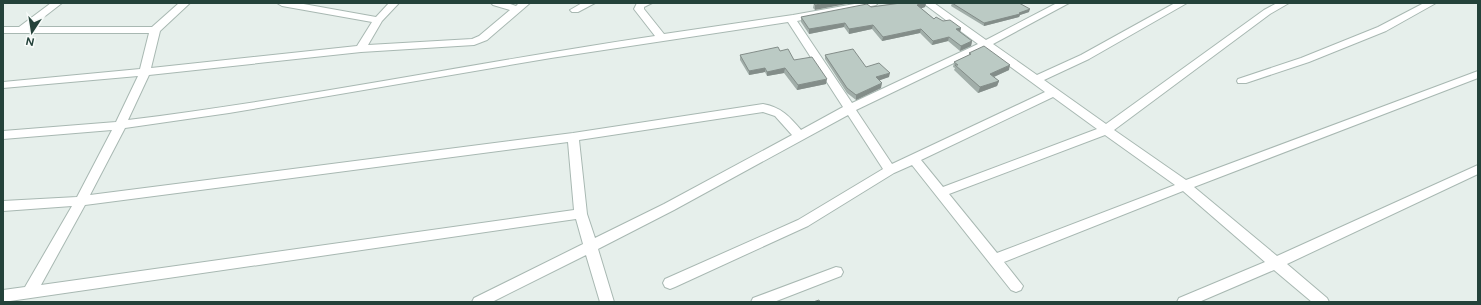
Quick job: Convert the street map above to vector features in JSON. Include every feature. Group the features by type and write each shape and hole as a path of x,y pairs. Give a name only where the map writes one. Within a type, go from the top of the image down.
{"street":[{"path":"21,30 57,3"},
{"path":"30,292 81,201 120,126 145,72 155,30 185,3"},
{"path":"282,3 378,20"},
{"path":"360,49 378,20 394,3"},
{"path":"496,3 521,6"},
{"path":"576,10 590,3"},
{"path":"648,3 640,5 639,9 662,38"},
{"path":"3,135 120,126 331,93 453,71 790,18 874,3"},
{"path":"928,3 1037,79 1184,185 1322,302"},
{"path":"479,302 669,207 849,109 986,44 1064,3"},
{"path":"1037,79 1084,57 1182,3"},
{"path":"940,193 1106,130 1267,12 1284,3"},
{"path":"1242,81 1305,60 1382,29 1431,3"},
{"path":"3,85 145,72 360,49 474,42 482,38 521,6"},
{"path":"790,18 890,170"},
{"path":"3,30 155,30"},
{"path":"994,260 1184,185 1476,77"},
{"path":"670,283 803,223 890,170 1054,92"},
{"path":"3,206 81,201 573,137 763,108 776,110 799,136"},
{"path":"573,137 582,214 607,302"},
{"path":"913,158 1016,286"},
{"path":"1184,302 1276,263 1478,169"},
{"path":"3,296 582,214"},
{"path":"758,302 836,272"}],"building":[{"path":"814,3 827,3 815,5"},
{"path":"901,3 924,3 917,5 934,19 936,17 943,21 950,20 961,28 956,29 972,41 961,46 949,37 933,41 921,29 883,37 873,25 849,29 845,23 809,29 801,17 867,4 871,7"},
{"path":"952,3 1019,3 1030,9 1019,13 1020,14 984,23"},
{"path":"984,46 1010,65 990,74 999,81 980,87 955,65 958,65 954,62"},
{"path":"778,47 780,51 788,49 794,60 812,57 827,79 798,85 785,68 767,72 765,68 749,71 740,55"},
{"path":"853,49 866,67 879,63 890,73 876,77 882,83 856,95 847,88 825,55"}]}
